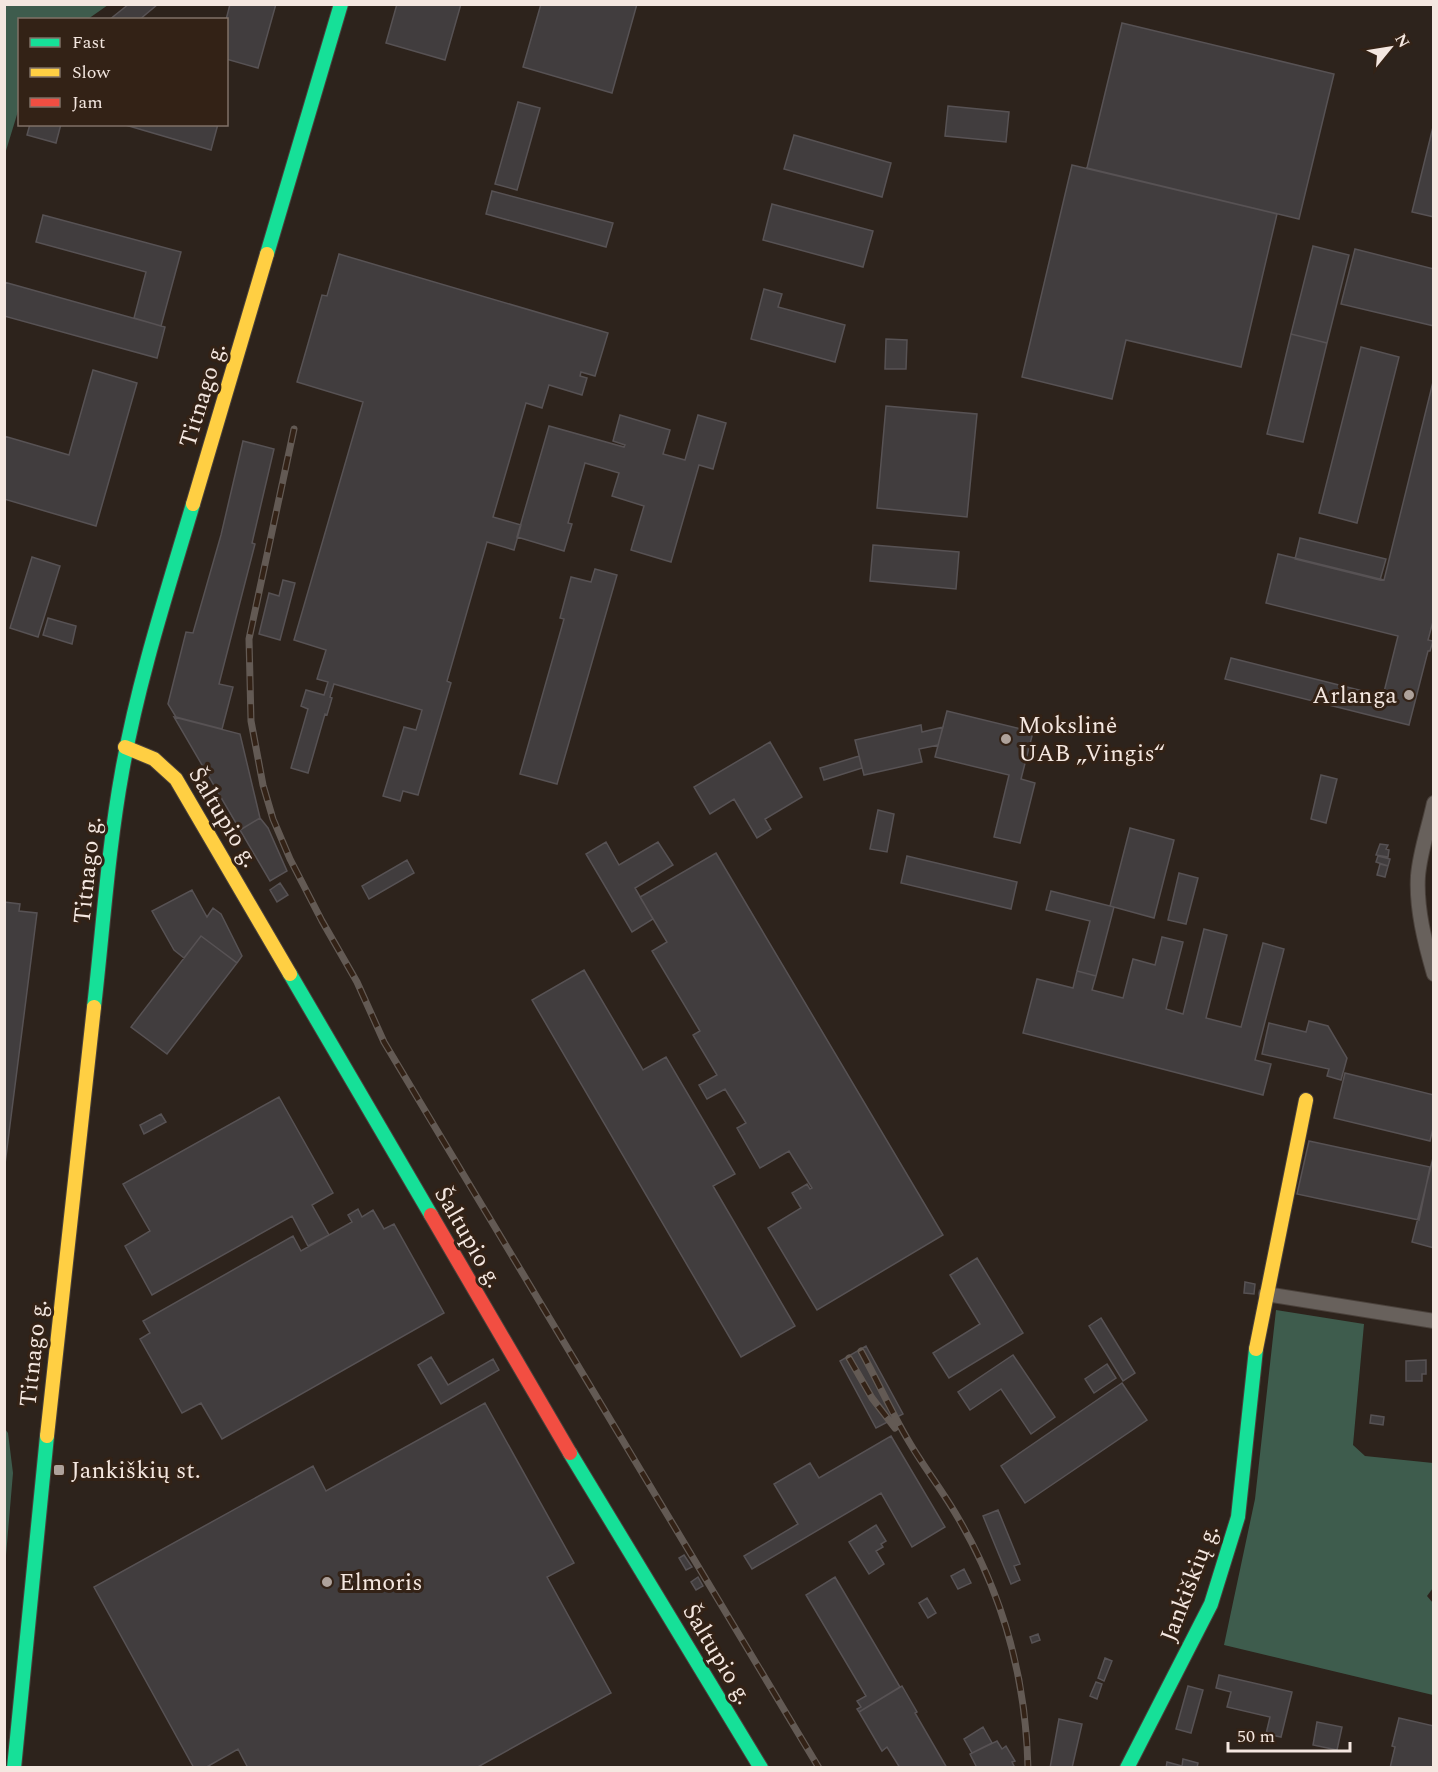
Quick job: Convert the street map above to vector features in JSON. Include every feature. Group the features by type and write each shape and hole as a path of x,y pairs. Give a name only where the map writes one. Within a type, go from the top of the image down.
{"street":[{"name":"Titnago g.","path":"14,1767 55,1352 125,747 156,627 341,4"},
{"name":"Šaltupio g.","path":"125,747 153,757 176,779 553,1424 761,1767"},
{"path":"1434,803 1421,855 1418,879 1425,934 1434,974"},
{"name":"Jankiškių g.","path":"1127,1767 1211,1604 1238,1518 1255,1352 1306,1100"},
{"path":"1266,1294 1434,1321"}],"green space":[{"path":"5,4 108,5 89,18 18,18 18,111 5,154"},
{"path":"1276,1310 1364,1324 1353,1445 1365,1456 1433,1463 1433,1588 1427,1596 1433,1603 1433,1695 1224,1645 1255,1499"},
{"path":"5,1429 8,1433 13,1473 5,1567"}],"building":[{"path":"129,4 158,4 141,18 112,18"},
{"path":"230,4 276,4 258,68 228,60 226,18"},
{"path":"397,4 461,4 445,60 386,43"},
{"path":"541,4 637,4 612,93 523,67"},
{"path":"1122,23 1334,74 1299,219 1087,168"},
{"path":"518,102 540,108 517,190 495,184"},
{"path":"948,106 1009,112 1006,142 945,136"},
{"path":"1434,123 1434,217 1412,212"},
{"path":"29,126 60,126 56,143 27,135"},
{"path":"129,126 217,126 211,150"},
{"path":"794,135 891,163 882,197 784,169"},
{"path":"1072,165 1277,214 1241,367 1126,340 1112,399 1022,377"},
{"path":"492,191 613,223 606,247 486,214"},
{"path":"772,204 873,231 863,267 763,240"},
{"path":"43,215 181,252 161,326 134,318 146,272 36,242"},
{"path":"1313,246 1349,255 1327,343 1291,334"},
{"path":"1355,249 1434,269 1434,326 1341,304"},
{"path":"339,254 608,333 595,376 581,372 580,376 587,378 582,395 549,385 542,408 526,403 493,517 521,525 514,550 487,542 447,681 451,683 418,795 403,791 400,801 383,796 404,727 416,730 422,710 334,684 330,697 332,698 308,773 291,768 308,709 301,706 306,690 324,695 328,682 317,679 326,650 294,640 363,402 297,382 322,295 327,296"},
{"path":"4,282 165,327 157,358 4,316"},
{"path":"764,289 782,294 778,307 845,325 835,362 751,339"},
{"path":"1291,334 1327,343 1303,442 1267,434"},
{"path":"886,339 907,340 906,369 885,369"},
{"path":"1361,347 1399,357 1357,523 1319,513"},
{"path":"93,370 137,383 96,526 4,499 4,436 69,455"},
{"path":"1434,378 1434,618 1428,640 1433,641 1428,651 1409,725 1225,679 1231,658 1383,696 1398,636 1266,603 1278,554 1384,580"},
{"path":"886,406 977,414 967,517 877,508"},
{"path":"620,415 670,430 663,454 685,460 698,415 726,423 713,469 699,465 671,562 631,550 644,506 612,496 619,473 585,463 568,523 572,524 564,551 517,537 549,426 624,447 625,445 613,441"},
{"path":"243,441 274,449 252,543 255,544 219,684 233,687 222,729 176,717 168,704 186,632 193,633 221,535"},
{"path":"1300,538 1386,559 1380,580 1295,559"},
{"path":"873,545 959,552 956,589 870,581"},
{"path":"32,557 60,566 38,637 10,628"},
{"path":"595,569 617,575 557,784 520,774 564,619 560,618 571,577 591,582"},
{"path":"283,580 295,583 280,640 259,634 269,593 279,596"},
{"path":"48,618 76,626 72,644 43,635"},
{"path":"947,711 1033,732 1021,779 1035,783 1020,843 994,837 1009,775 935,757"},
{"path":"174,717 240,734 260,818 240,830"},
{"path":"921,725 922,732 943,727 938,745 919,749 922,762 864,775 855,740"},
{"path":"770,742 802,797 765,819 771,829 757,838 734,799 710,814 694,787"},
{"path":"859,756 862,768 824,780 820,768"},
{"path":"1321,775 1337,779 1326,823 1311,819"},
{"path":"878,810 894,814 887,852 870,849"},
{"path":"260,818 268,828 287,871 270,881 240,830"},
{"path":"1130,828 1174,840 1154,918 1110,906"},
{"path":"606,842 619,865 658,842 673,865 635,888 653,919 632,932 586,854"},
{"path":"1380,844 1388,845 1386,849 1389,850 1388,857 1376,855"},
{"path":"716,853 943,1235 817,1310 768,1228 801,1208 792,1193 807,1184 810,1189 812,1188 789,1151 760,1168 737,1128 746,1123 725,1089 707,1099 699,1085 717,1075 693,1035 700,1031 652,951 667,942 640,897"},
{"path":"907,856 1017,882 1011,909 901,883"},
{"path":"1378,856 1390,859 1388,866 1376,862"},
{"path":"407,860 414,873 369,899 362,886"},
{"path":"1380,864 1388,866 1385,877 1377,875"},
{"path":"1179,873 1198,878 1186,924 1168,920"},
{"path":"280,883 288,895 277,902 270,890"},
{"path":"192,890 207,917 213,908 221,914 242,956 237,963 201,936 184,958 174,950 152,911"},
{"path":"1051,891 1114,907 1096,976 1077,971 1090,921 1046,910"},
{"path":"4,902 20,904 19,911 37,913 4,1172"},
{"path":"1204,929 1227,935 1206,1018 1241,1027 1263,943 1284,949 1255,1060 1271,1064 1263,1095 1023,1033 1037,979 1073,988 1077,971 1096,976 1092,990 1123,998 1133,959 1155,965 1162,937 1183,942 1166,1009 1183,1014"},
{"path":"201,936 237,963 167,1054 131,1027"},
{"path":"584,970 643,1070 666,1057 735,1174 713,1186 795,1326 741,1357 532,1000"},
{"path":"1309,1021 1328,1026 1347,1058 1341,1080 1327,1076 1329,1069 1262,1054 1269,1023 1306,1032"},
{"path":"1345,1073 1434,1095 1434,1124 1430,1141 1334,1118"},
{"path":"279,1097 333,1193 312,1205 329,1235 308,1246 292,1216 152,1295 125,1246 150,1231 123,1184"},
{"path":"161,1114 166,1122 144,1134 140,1125"},
{"path":"1309,1141 1430,1167 1419,1220 1297,1194"},
{"path":"1434,1154 1434,1248 1412,1242"},
{"path":"358,1209 362,1217 373,1210 384,1229 394,1224 444,1313 222,1439 201,1403 182,1413 140,1339 150,1333 143,1321 293,1236 301,1251 352,1222 348,1215"},
{"path":"977,1258 1023,1333 949,1378 933,1353 980,1324 950,1275"},
{"path":"1245,1282 1255,1284 1254,1294 1244,1293"},
{"path":"1101,1318 1135,1373 1123,1381 1089,1326"},
{"path":"866,1346 903,1414 876,1428 840,1361"},
{"path":"1013,1355 1055,1417 1031,1434 1001,1389 970,1410 958,1392"},
{"path":"431,1357 448,1385 493,1359 499,1370 441,1404 418,1365"},
{"path":"1426,1360 1426,1374 1422,1374 1422,1381 1406,1381 1406,1361"},
{"path":"1107,1364 1116,1378 1094,1393 1085,1379"},
{"path":"1122,1383 1147,1420 1025,1503 1001,1466"},
{"name":"Elmoris","path":"485,1403 574,1563 547,1577 611,1693 476,1768 248,1768 238,1749 205,1768 194,1768 94,1587 313,1466 326,1491"},
{"path":"1371,1415 1384,1417 1383,1425 1370,1423"},
{"path":"891,1436 945,1527 912,1547 881,1493 752,1569 744,1556 798,1524 774,1484 810,1463 819,1478"},
{"path":"998,1510 1020,1564 1014,1566 1020,1580 1011,1584 983,1516"},
{"path":"876,1525 886,1541 881,1544 883,1547 876,1551 884,1564 869,1574 849,1542"},
{"path":"684,1555 692,1567 686,1570 679,1558"},
{"path":"964,1569 971,1583 958,1589 951,1576"},
{"path":"698,1577 703,1586 696,1590 691,1582"},
{"path":"835,1577 900,1687 859,1712 857,1709 861,1707 857,1701 866,1696 806,1595"},
{"path":"927,1598 936,1613 928,1618 919,1603"},
{"path":"1038,1634 1040,1640 1032,1643 1030,1637"},
{"path":"1105,1658 1112,1661 1104,1681 1098,1678"},
{"path":"1219,1675 1292,1692 1281,1737 1266,1734 1270,1717 1227,1707 1231,1692 1216,1688"},
{"path":"1096,1682 1102,1684 1097,1699 1090,1696"},
{"path":"902,1686 947,1768 900,1768 887,1747 882,1751 859,1712"},
{"path":"1188,1686 1203,1690 1191,1733 1176,1729"},
{"path":"1399,1718 1434,1726 1434,1768 1390,1768 1395,1747 1392,1746"},
{"path":"1059,1719 1082,1724 1072,1768 1050,1768"},
{"path":"1317,1722 1342,1727 1337,1750 1313,1745"},
{"path":"983,1727 992,1743 972,1753 964,1739"},
{"path":"997,1741 1002,1749 1006,1746 1015,1761 1012,1762 1015,1768 977,1768 970,1754"},
{"path":"1183,1759 1198,1763 1197,1768 1166,1768 1167,1762 1182,1766"}],"railway":[{"path":"294,429 249,639 251,721 263,785 273,819 290,859 357,982 384,1042 819,1768"},
{"path":"861,1351 908,1440 957,1516 987,1576 999,1606 1017,1669 1023,1702 1028,1768"},
{"path":"849,1358 872,1398 895,1428"}],"traffic: fast":[{"path":"267,254 341,4"},
{"path":"94,1007 113,830 122,772 136,704 193,504"},
{"path":"290,974 431,1215"},
{"path":"1127,1768 1211,1604 1238,1517 1256,1349"},
{"path":"14,1768 47,1436"},
{"path":"570,1453 761,1768"}],"traffic: slow":[{"path":"193,504 267,254"},
{"path":"125,747 154,759 176,779 290,974"},
{"path":"47,1436 94,1007"},
{"path":"1256,1349 1306,1100"}],"traffic: jam":[{"path":"431,1215 570,1453"}],"place":[{"name":"Arlanga","path":"1409,695"},
{"name":"Mokslinė UAB „Vingis“","path":"1006,739"},
{"name":"Jankiškių st.","path":"59,1470"},
{"name":"Elmoris","path":"327,1582"}]}
